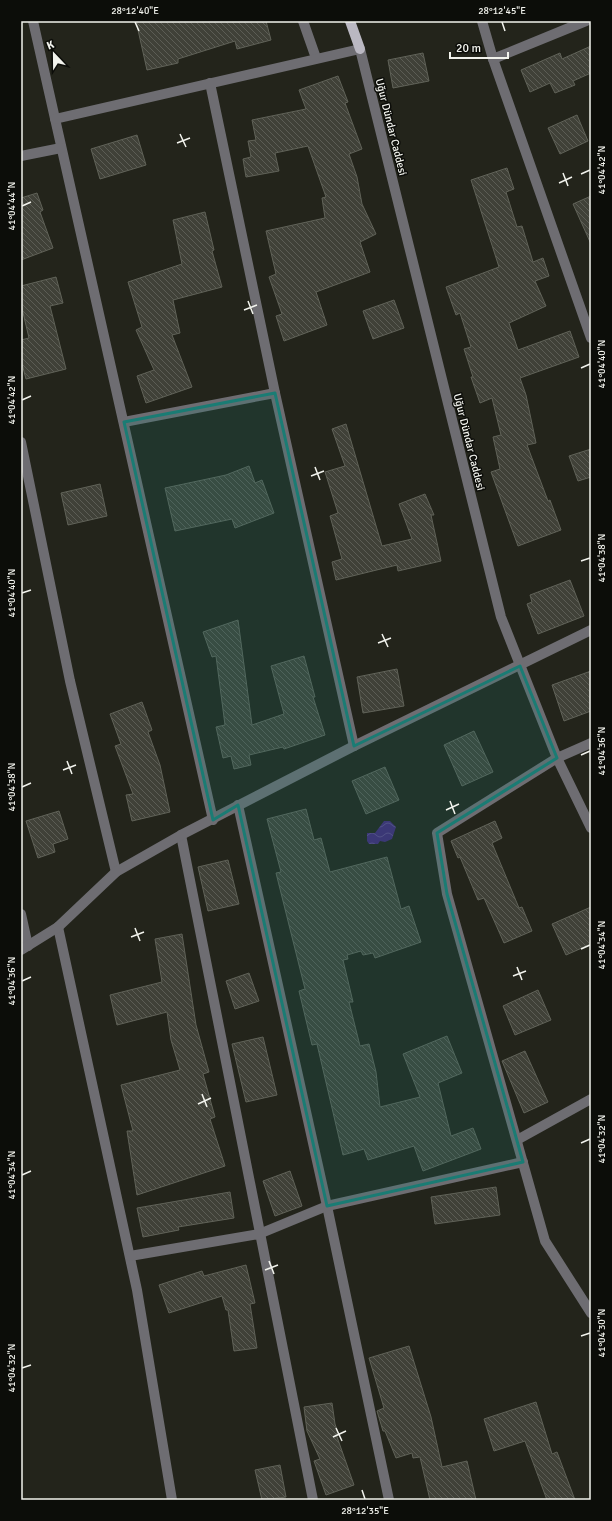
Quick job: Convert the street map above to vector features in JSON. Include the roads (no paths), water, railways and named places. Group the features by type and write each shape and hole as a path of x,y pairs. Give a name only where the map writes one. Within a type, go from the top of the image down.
{"main road":[{"path":"350,21 360,50"}],"street":[{"path":"33,21 213,820"},
{"path":"303,21 316,58"},
{"path":"482,21 493,59 591,338"},
{"path":"493,59 586,21"},
{"path":"55,119 316,58 360,50"},
{"name":"Uğur Dündar Caddesi","path":"360,50 501,617 558,758 591,828"},
{"path":"210,83 275,393 354,746"},
{"path":"21,156 61,148"},
{"path":"124,422 275,393"},
{"path":"21,442 70,681 116,872"},
{"path":"21,914 24,948 58,927 116,872 181,835 213,820 238,805 354,746 591,630"},
{"path":"591,743 558,758 437,833 447,894 545,1241 591,1313"},
{"path":"238,805 327,1206 389,1500"},
{"path":"181,835 313,1500"},
{"path":"58,927 137,1290 172,1500"},
{"path":"517,1140 591,1099"},
{"path":"130,1256 259,1234 327,1206 523,1162"}],"water":[{"path":"384,821 390,821 396,827 392,839 385,842 380,841 378,844 369,844 367,841 367,833 375,833"}]}
